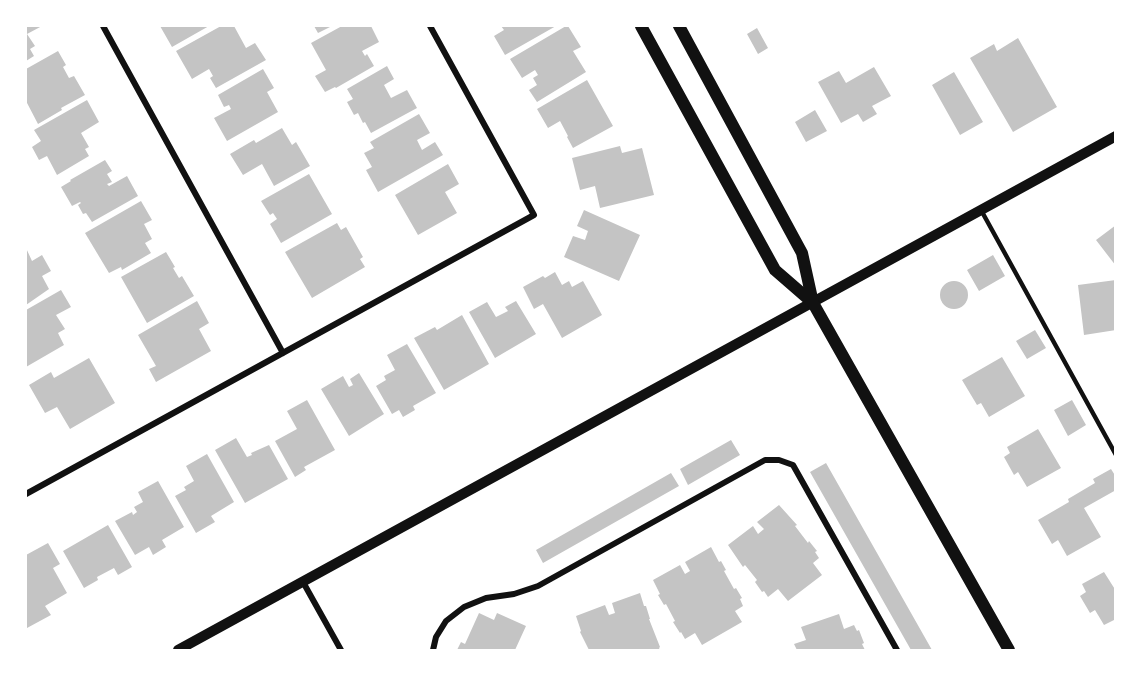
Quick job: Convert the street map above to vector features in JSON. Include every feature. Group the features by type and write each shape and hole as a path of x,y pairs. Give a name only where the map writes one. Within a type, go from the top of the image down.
{"main road":[{"path":"641,26 775,270 813,303"},
{"path":"679,26 802,253 813,303 1009,651"}],"street":[{"path":"103,26 283,353"},
{"path":"26,492 534,215 430,26"},
{"path":"178,651 1116,136"},
{"path":"434,651 436,637 446,621 464,607 486,598 514,594 538,586 765,460 779,459 793,465 897,651"},
{"path":"303,582 341,651"}],"lane":[{"path":"981,210 1116,455"}],"building":[{"path":"26,26 42,26 27,34 35,46 30,49 34,56 26,61"},
{"path":"160,26 209,26 172,47"},
{"path":"221,26 234,26 246,48 255,43 266,60 216,88 210,78 213,76 209,69 192,79 176,51"},
{"path":"314,26 332,26 318,33"},
{"path":"342,26 371,26 379,42 362,51 365,56 367,54 374,66 325,92 315,76 326,70 311,43"},
{"path":"501,26 556,26 505,55 494,36 504,30"},
{"path":"566,26 581,47 573,51 586,72 537,102 529,90 537,85 533,78 538,75 535,70 522,78 510,59"},
{"path":"757,28 768,48 758,54 747,34"},
{"path":"1018,38 1057,107 1013,132 970,58 994,44 997,51"},
{"path":"58,51 66,65 63,67 69,78 74,76 85,95 38,124 26,101 26,69"},
{"path":"387,66 394,79 384,85 391,98 407,90 417,108 371,133 358,113 354,115 347,102 353,99 347,89"},
{"path":"874,67 891,96 872,106 877,114 863,122 858,114 841,123 818,82 839,71 846,83"},
{"path":"263,69 274,88 267,92 278,112 227,141 214,118 231,109 229,105 224,107 218,95"},
{"path":"954,72 983,122 960,135 932,85"},
{"path":"587,80 613,126 573,148 560,121 548,128 537,109"},
{"path":"87,100 99,122 81,133 89,147 85,149 89,156 57,175 47,156 39,160 32,147 41,141 34,130"},
{"path":"815,110 827,131 806,142 795,122"},
{"path":"419,114 430,133 417,140 422,150 435,142 443,155 378,192 366,170 372,167 364,153 374,148 370,142"},
{"path":"282,128 292,145 296,142 310,166 274,186 262,164 243,175 230,154"},
{"path":"620,146 622,153 642,148 654,195 600,208 595,186 580,190 572,158"},
{"path":"105,160 112,171 107,174 112,182 107,184 109,186 127,176 138,196 92,222 86,213 83,214 78,205 80,202 72,206 61,187"},
{"path":"448,164 459,184 445,192 457,213 418,235 395,195"},
{"path":"309,174 332,214 281,243 270,224 277,219 273,213 270,215 261,201"},
{"path":"141,201 152,220 144,224 152,239 145,243 151,253 122,270 121,267 109,273 85,233"},
{"path":"584,210 640,235 619,281 564,257 573,236 585,240 588,231 577,226"},
{"path":"337,223 341,230 346,227 363,257 360,259 365,267 312,298 285,252"},
{"path":"1116,225 1116,266 1096,240"},
{"path":"26,248 32,261 42,255 51,271 42,276 49,289 26,305"},
{"path":"166,252 179,278 182,276 194,296 147,323 121,277"},
{"path":"993,255 1005,276 979,291 967,270"},
{"path":"555,272 562,285 569,281 572,287 583,281 602,315 562,338 543,304 534,309 523,287"},
{"path":"1116,280 1116,330 1084,335 1078,285"},
{"path":"954,281 964,285 968,295 964,305 954,309 944,305 940,295 944,285"},
{"path":"61,290 71,307 56,315 65,329 58,333 64,345 26,367 26,310"},
{"path":"197,301 209,323 199,329 211,351 156,382 149,369 156,366 138,335"},
{"path":"516,301 536,334 495,358 469,312 487,302 496,317 508,311 505,307"},
{"path":"462,315 489,364 444,390 414,338 435,327 437,330"},
{"path":"1035,330 1046,348 1027,359 1016,341"},
{"path":"407,344 436,393 413,406 415,410 403,417 399,410 392,414 376,386 386,380 384,376 395,370 387,355"},
{"path":"1002,357 1025,396 989,417 981,403 977,405 962,380"},
{"path":"89,358 115,403 70,429 57,407 45,413 29,385 51,372 54,378"},
{"path":"359,373 384,414 349,436 321,389 343,376 349,387 353,385 350,379"},
{"path":"307,400 335,450 304,467 306,470 295,477 275,441 297,429 287,411"},
{"path":"1072,400 1086,425 1068,436 1054,410"},
{"path":"1038,429 1061,468 1027,487 1018,472 1014,475 1004,457 1010,453 1007,447"},
{"path":"236,438 247,457 269,445 288,479 245,503 215,450"},
{"path":"731,440 740,455 688,485 680,469"},
{"path":"207,454 234,502 211,516 215,522 196,533 175,496 186,490 184,487 194,481 186,466"},
{"path":"826,463 932,650 911,650 810,472"},
{"path":"1111,469 1116,477 1116,490 1084,508 1101,537 1067,556 1058,540 1052,544 1038,520 1069,502 1068,499 1095,483 1093,479"},
{"path":"671,473 679,486 543,563 536,550"},
{"path":"158,481 184,527 162,540 166,547 153,555 149,547 135,555 115,521 132,512 133,515 137,512 134,507 143,502 138,492"},
{"path":"779,505 797,525 795,526 808,543 809,541 817,551 815,552 819,558 813,563 822,575 788,601 778,589 768,597 764,591 762,592 755,582 757,580 745,565 743,567 728,545 753,526 758,534 764,529 757,522"},
{"path":"108,525 132,567 118,575 114,568 97,577 98,580 84,588 63,551"},
{"path":"48,543 60,564 53,568 67,593 45,606 51,615 27,628 26,555"},
{"path":"711,547 726,570 724,571 734,589 736,588 742,598 740,599 743,606 735,611 742,622 702,645 695,633 685,639 680,633 666,604 664,605 658,595 660,594 653,580 680,565 685,574 690,571 685,562"},
{"path":"1104,572 1116,591 1116,619 1104,625 1095,610 1090,613 1080,596 1086,592 1082,584"},
{"path":"640,593 660,650 589,650 580,632 576,616 605,605 609,615 615,613 612,603"},
{"path":"479,613 494,620 497,613 526,626 515,650 457,650 461,642 465,644"},
{"path":"839,614 844,629 854,625 857,631 859,630 865,650 797,650 794,644 806,640 801,627"}]}
